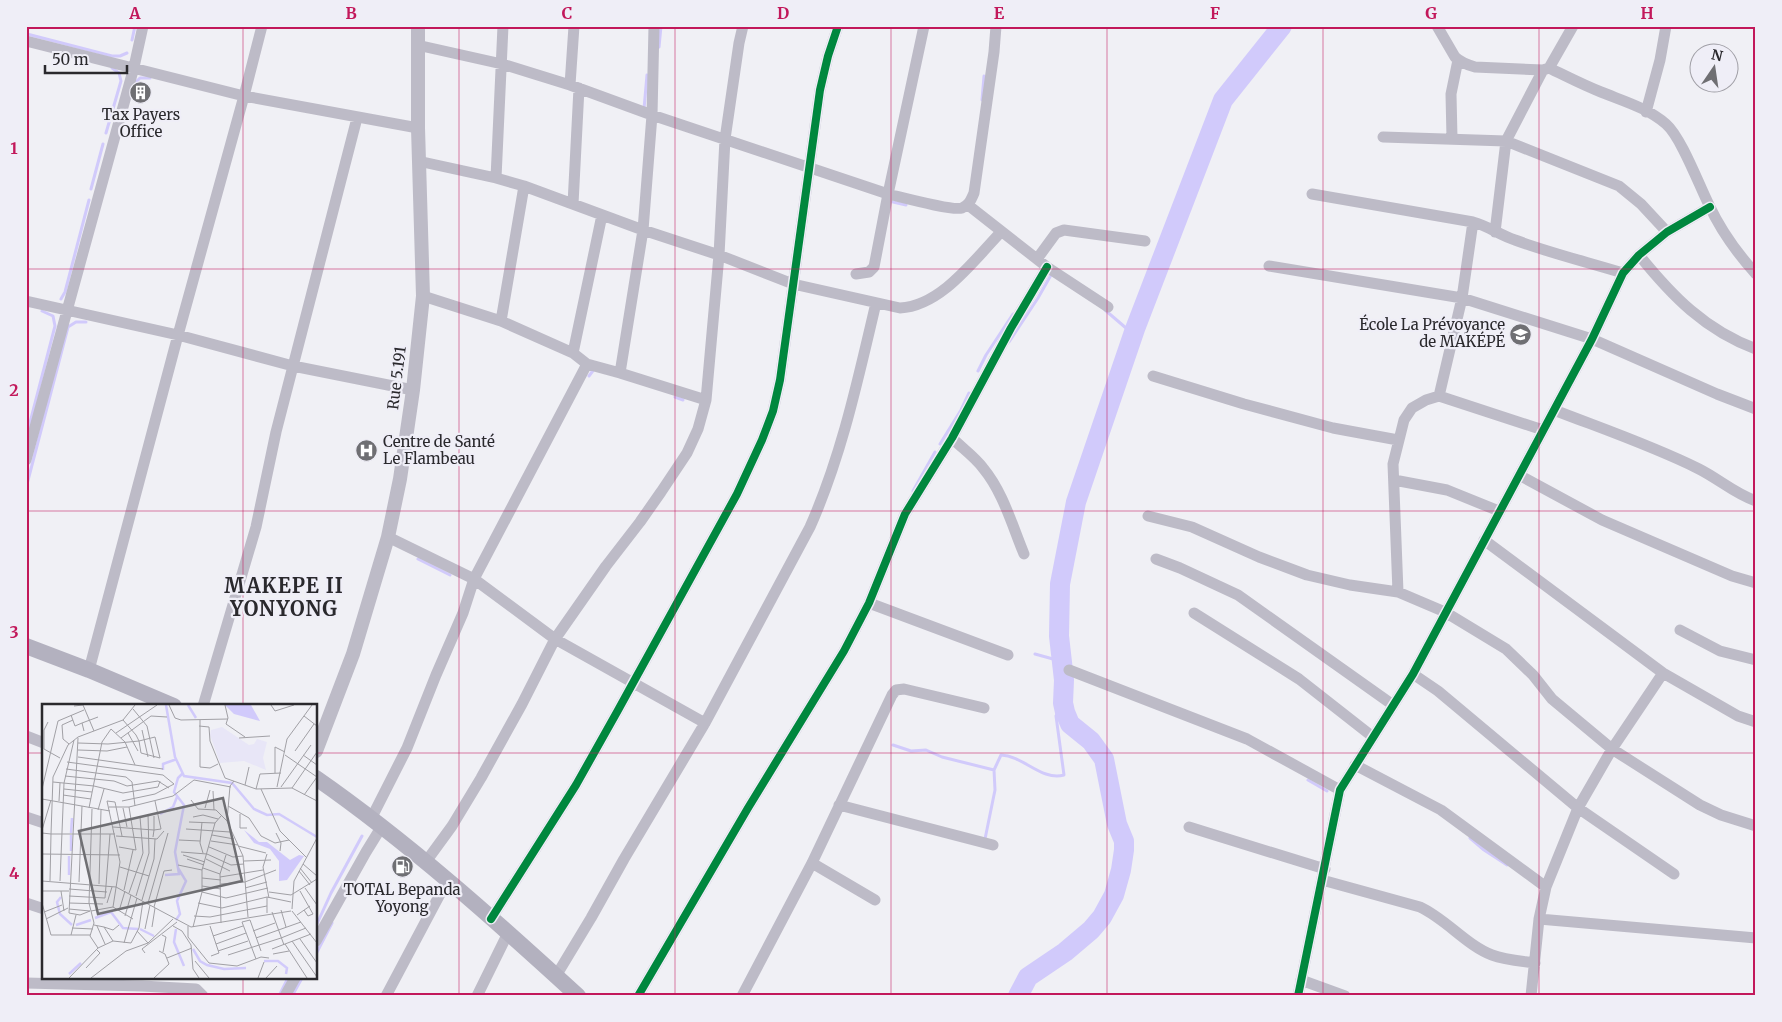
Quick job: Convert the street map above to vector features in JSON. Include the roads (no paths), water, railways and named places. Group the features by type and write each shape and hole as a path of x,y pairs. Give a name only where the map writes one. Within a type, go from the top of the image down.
{"main road":[{"path":"26,646 90,670 169,704"},
{"path":"318,779 377,822 425,862 556,976 572,994"}],"street":[{"path":"26,460 134,67 143,26"},
{"path":"90,670 262,26"},
{"name":"Rue 5.191","path":"318,746 353,654 388,538 400,479 413,390 423,296 418,161 418,26"},
{"path":"496,178 503,26"},
{"path":"573,204 574,26"},
{"path":"620,373 643,230 652,115 654,26"},
{"path":"425,862 452,826 481,778 555,639 606,566 640,522 687,453 698,429 706,400 719,255 725,139 743,26"},
{"path":"491,919 576,784 618,712 633,681 737,494 762,440 780,380 824,73 838,26"},
{"path":"856,274 869,272 874,267 924,26"},
{"path":"417,45 502,64 574,86 652,115 888,194 957,209 968,204 974,193 996,26"},
{"path":"1437,26 1458,60 1475,67 1546,69 1635,105 1667,125 1690,163 1710,207 1730,244 1756,274"},
{"path":"1495,232 1506,141 1546,69 1573,26"},
{"path":"1646,112 1660,60 1666,26"},
{"path":"26,41 244,96 418,128"},
{"path":"1452,138 1451,94 1458,60"},
{"path":"204,704 256,527 276,432 357,118"},
{"path":"1383,137 1506,141 1619,186 1641,204 1667,232"},
{"path":"418,161 524,186 643,230 719,255 793,284 900,308 911,307 932,298 954,280 1001,232"},
{"path":"500,321 524,186"},
{"path":"1312,194 1485,225 1495,232 1516,241 1623,273"},
{"path":"968,204 1047,267 1108,307"},
{"path":"1298,996 1340,790 1413,674 1592,338 1623,273 1639,254 1667,232 1710,207"},
{"path":"573,353 602,215"},
{"path":"1440,396 1462,298 1473,222"},
{"path":"1037,259 1056,233 1064,230 1144,241"},
{"path":"1639,254 1672,294 1694,312 1723,335 1756,349"},
{"path":"1269,266 1462,298 1592,338 1717,394 1756,409"},
{"path":"638,996 748,808 844,651 869,603 905,514 952,438 1011,328 1047,267"},
{"path":"423,296 500,321 573,353 587,364 706,400"},
{"path":"26,301 178,335 293,366 413,390"},
{"path":"556,976 705,722 797,554 823,499 848,420 876,303"},
{"path":"318,937 366,852 463,613 474,579 587,364"},
{"path":"1153,376 1244,404 1333,428 1398,440"},
{"path":"1398,592 1393,464 1404,420 1412,408 1426,400 1440,396 1543,430"},
{"path":"1554,410 1670,456 1700,470 1743,496 1756,501"},
{"path":"952,438 982,466 992,480 1001,497 1024,554"},
{"path":"1519,476 1602,520 1732,576 1756,583"},
{"path":"1394,480 1447,490 1499,511"},
{"path":"1148,516 1192,527 1307,575 1350,585 1398,592 1445,612 1506,649 1533,675 1552,699 1612,749 1700,805 1721,815 1756,826"},
{"path":"388,538 474,579 555,639 705,722"},
{"path":"1484,540 1663,673 1738,716 1756,722"},
{"path":"1156,559 1238,595 1393,705"},
{"path":"869,603 1008,655"},
{"path":"1194,613 1291,674 1373,737"},
{"path":"1680,630 1720,650 1756,660"},
{"path":"1069,670 1247,739 1340,790"},
{"path":"1530,996 1535,963 1538,919 1546,888 1578,808 1612,749 1663,673"},
{"path":"1413,674 1438,691 1578,808 1674,874"},
{"path":"742,996 812,863 896,690 904,689 984,708"},
{"path":"26,736 42,742"},
{"path":"1355,765 1441,810 1546,888"},
{"path":"839,805 993,845"},
{"path":"26,817 42,822"},
{"path":"1189,827 1325,868"},
{"path":"812,863 876,900"},
{"path":"1322,880 1420,907 1432,913 1492,955 1535,963"},
{"path":"386,996 446,881"},
{"path":"26,903 42,907"},
{"path":"1538,919 1756,938"},
{"path":"477,996 508,933"},
{"path":"285,996 294,980"},
{"path":"1301,980 1345,996"},
{"path":"26,983 200,988"}],"waterway":[{"path":"132,40 135,26"},
{"path":"659,47 661,26"},
{"path":"1018,996 1028,977 1065,952 1091,930 1102,917 1114,895 1124,850 1124,841 1117,824 1104,759 1091,741 1070,724 1063,703 1064,680 1059,636 1060,584 1076,502 1135,329 1223,100 1282,26"},
{"path":"27,34 112,56 120,56 127,53"},
{"path":"106,133 121,81 119,73 112,68"},
{"path":"644,109 647,75"},
{"path":"982,100 984,76"},
{"path":"134,84 140,78 150,78"},
{"path":"91,189 103,144"},
{"path":"61,299 65,292 89,200"},
{"path":"893,202 906,205"},
{"path":"1009,342 1051,275"},
{"path":"1105,310 1126,328 1135,329"},
{"path":"26,438 55,326 53,316 42,311"},
{"path":"978,371 986,355 1013,314"},
{"path":"26,488 68,327 76,322 86,322"},
{"path":"589,376 595,368"},
{"path":"940,444 969,393"},
{"path":"675,397 683,400"},
{"path":"913,491 935,452"},
{"path":"418,559 450,575"},
{"path":"1035,654 1053,659 1061,658"},
{"path":"985,839 995,790 994,770 1001,755 1017,759 1048,775 1064,775 1056,716 1063,703"},
{"path":"893,745 911,751 926,750 942,757 994,770"},
{"path":"1308,780 1327,791"},
{"path":"318,922 331,893 362,836"},
{"path":"1470,838 1507,865"},
{"path":"318,950 332,923"},
{"path":"279,996 287,980"},
{"path":"292,996 301,980"}],"place":[{"name":"Tax Payers Office","path":"141,92"},
{"name":"École La Prévoyance de MAKÉPÉ","path":"1521,334"},
{"name":"Centre de Santé Le Flambeau","path":"367,451"},
{"name":"TOTAL Bepanda Yoyong","path":"402,867"}],"district":[{"name":"MAKEPE II YONYONG","path":"284,598"}]}
